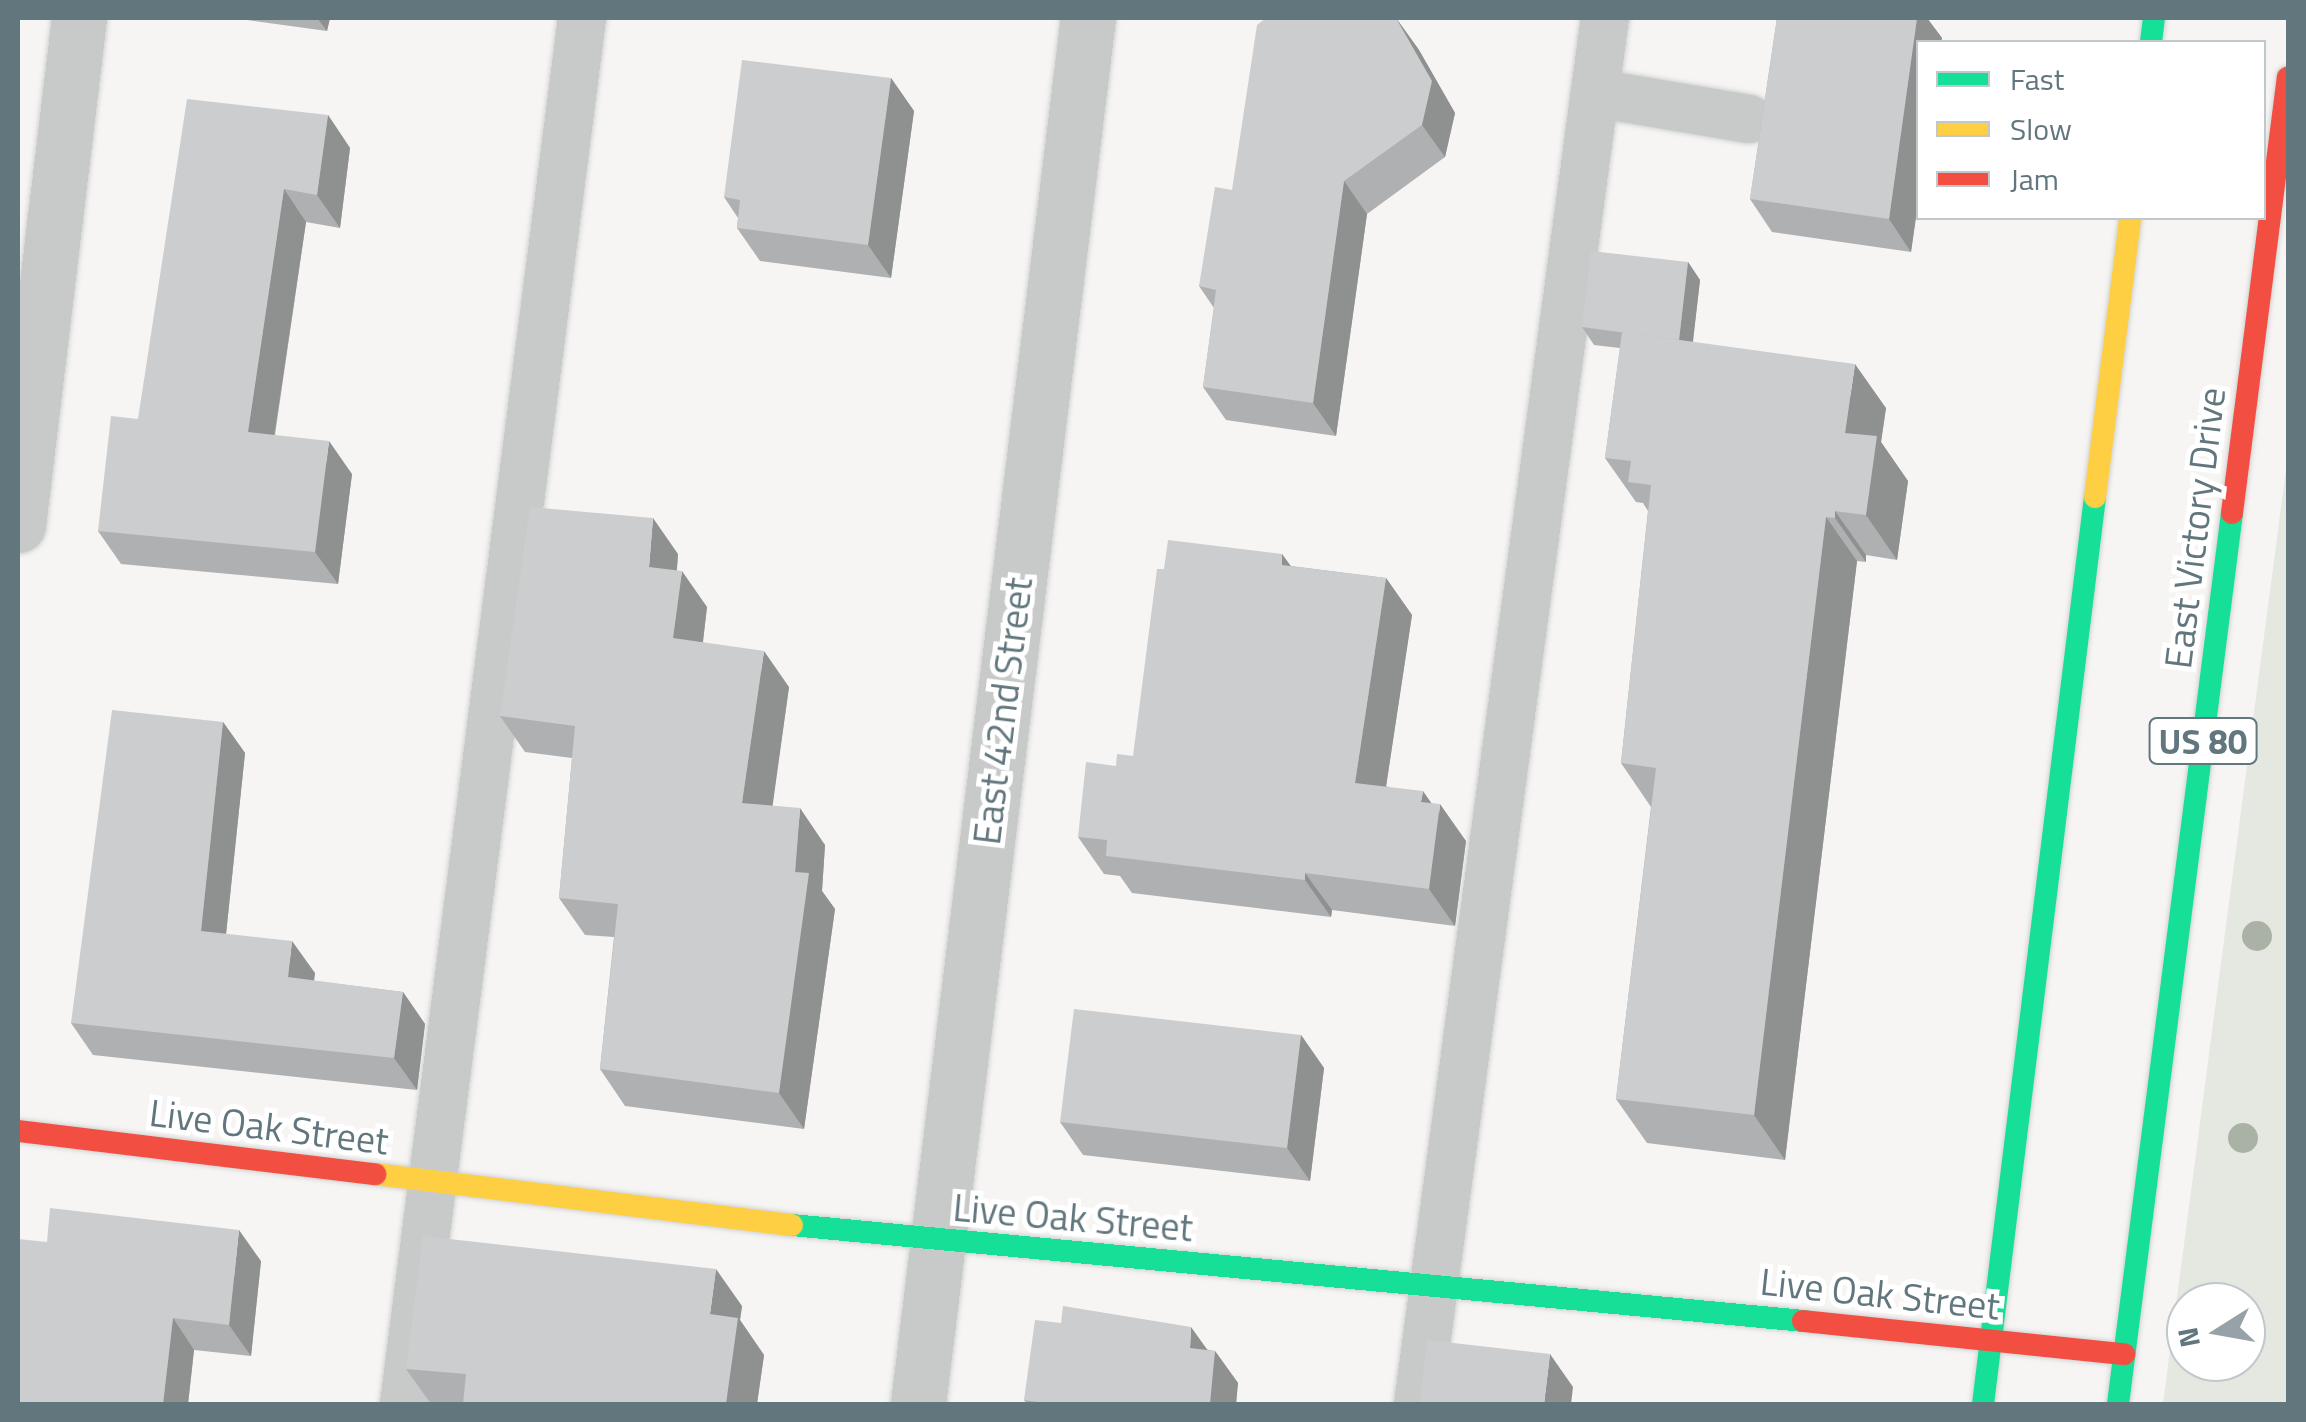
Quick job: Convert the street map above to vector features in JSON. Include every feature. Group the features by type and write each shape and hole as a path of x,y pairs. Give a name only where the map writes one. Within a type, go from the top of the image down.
{"main road":[{"name":"East Victory Drive","path":"2118,1404 2288,78"},
{"path":"1982,1404 2130,220"},
{"name":"Live Oak Street","path":"18,1131 938,1243 1434,1283 2124,1354"}],"street":[{"path":"18,525 79,18"},
{"name":"East 42nd Street","path":"918,1404 1088,18"}],"lane":[{"path":"404,1404 582,18"},
{"path":"1418,1404 1605,18"},
{"path":"1594,93 1749,119"}],"shaded area":[{"path":"2288,454 2288,1404 2163,1404 2166,1381 2266,1382 2266,1282 2179,1282"}],"building":[{"path":"1266,18 1396,18 1432,81 1422,125 1344,181 1313,403 1203,387 1216,290 1199,286 1215,187 1232,190 1257,25"},
{"path":"1777,18 1917,18 1889,219 1750,199"},
{"path":"742,60 891,78 868,245 737,228 740,200 724,197"},
{"path":"187,99 328,115 317,195 284,189 248,432 329,441 315,552 98,531 111,416 138,419"},
{"path":"1591,251 1688,262 1679,340 1582,327"},
{"path":"1622,332 1855,364 1845,433 1877,436 1866,515 1835,511 1835,518 1826,517 1754,1115 1616,1099 1656,768 1621,763 1651,485 1628,482 1631,461 1605,458"},
{"path":"530,507 653,518 649,567 682,571 673,638 764,651 742,803 800,808 795,872 809,873 779,1093 600,1069 618,904 559,898 575,726 500,716"},
{"path":"1168,540 1282,554 1282,565 1386,578 1355,783 1423,791 1421,802 1440,804 1429,889 1305,873 1305,880 1106,856 1107,840 1078,837 1086,762 1116,766 1117,754 1133,756 1157,569 1164,569"},
{"path":"112,710 223,722 201,931 292,941 288,977 403,992 394,1058 71,1023"},
{"path":"1074,1009 1301,1035 1287,1148 1060,1122"},
{"path":"50,1208 239,1230 229,1325 173,1318 163,1404 18,1404 18,1239 47,1242"},
{"path":"423,1236 716,1269 710,1314 738,1318 726,1404 463,1404 466,1374 406,1369"},
{"path":"1063,1306 1191,1327 1190,1348 1215,1351 1210,1404 1050,1404 1024,1400 1035,1320 1061,1323"},
{"path":"1427,1340 1550,1354 1544,1404 1420,1404"}],"traffic: fast":[{"path":"2151,40 2154,18"},
{"path":"1983,1404 2095,497"},
{"path":"2118,1404 2232,513"},
{"path":"792,1225 1803,1321"}],"traffic: slow":[{"path":"2095,497 2130,220"},
{"path":"375,1174 792,1225"}],"traffic: jam":[{"path":"2232,513 2288,78"},
{"path":"18,1131 375,1174"},
{"path":"1803,1321 2124,1354"}]}
